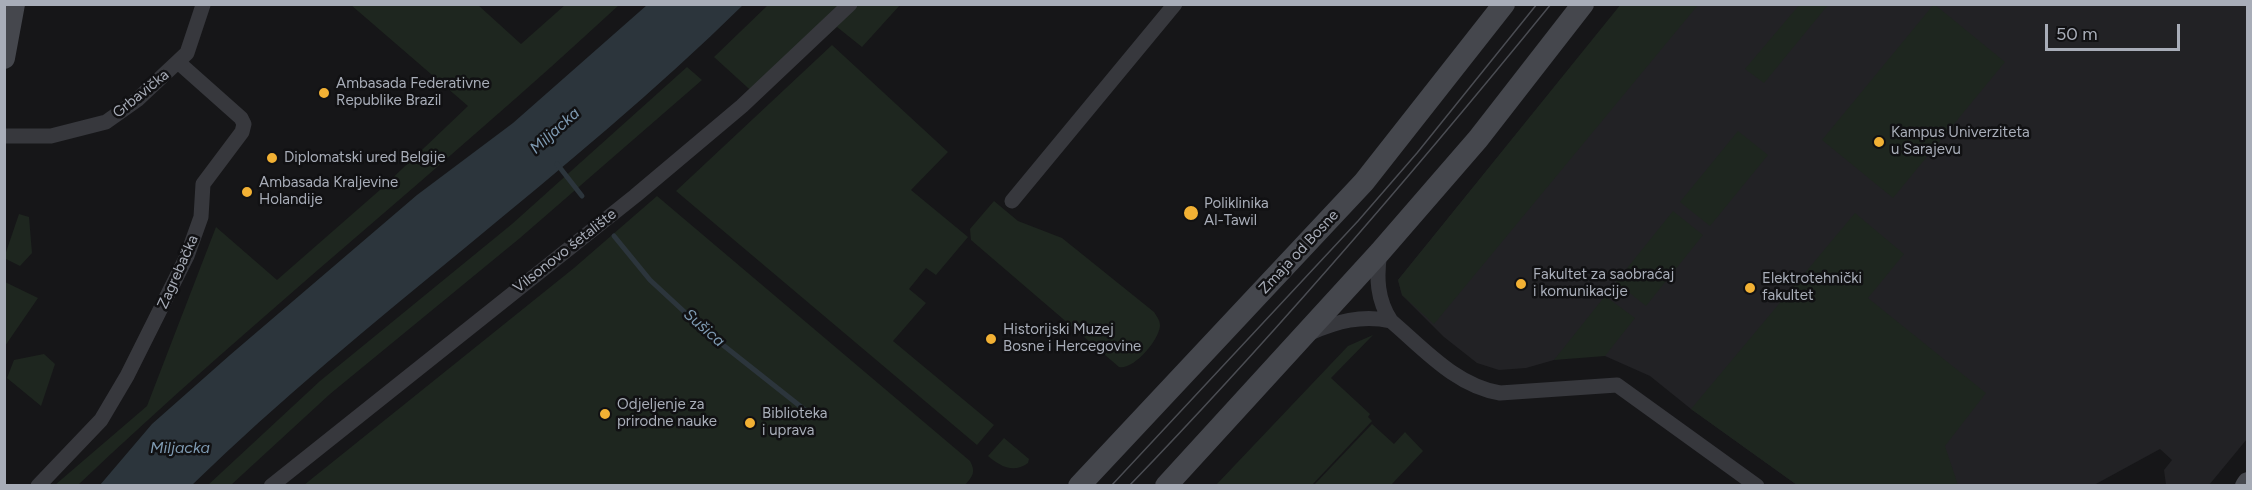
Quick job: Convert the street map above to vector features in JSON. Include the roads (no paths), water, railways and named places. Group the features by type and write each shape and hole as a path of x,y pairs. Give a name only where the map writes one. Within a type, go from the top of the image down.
{"main road":[{"path":"4,58 14,4"},
{"name":"Zmaja od Bosne","path":"1079,486 1364,182 1504,4"},
{"path":"1166,486 1305,336 1478,139 1583,4"}],"street":[{"name":"Vilsonovo šetalište","path":"270,486 635,196 742,106 850,4"},
{"path":"1012,201 1175,4"},
{"name":"Grbavička","path":"4,135 51,136 106,122 136,100 187,53 203,5"},
{"name":"Zagrebačka","path":"38,486 101,420 127,376 187,256 201,217 203,184 242,132 244,124 241,118 178,62"},
{"path":"1380,252 1377,282 1383,309 1391,321 1460,379 1485,391 1518,394 1572,387 1617,386 1758,486"},
{"path":"1305,336 1346,320 1376,318 1391,321"}],"water":[{"name":"Miljacka","path":"647,5 743,5 677,68 327,362 192,485 100,485 152,424 230,355 417,195 513,123"}],"waterway":[{"name":"Sušica","path":"557,164 582,196"},
{"name":"Sušica","path":"614,236 650,280 704,330 805,410"}],"tram line":[{"path":"1111,486 1358,221 1417,153 1537,4"},
{"path":"1129,486 1239,369 1345,250 1551,4"}],"place":[{"name":"Ambasada Federativne Republike Brazil","path":"324,93"},
{"name":"Kampus Univerziteta u Sarajevu","path":"1879,142"},
{"name":"Diplomatski ured Belgije","path":"272,158"},
{"name":"Ambasada Kraljevine Holandije","path":"247,192"},
{"name":"Poliklinika Al-Tawil","path":"1191,213"},
{"name":"Fakultet za saobraćaj i komunikacije","path":"1521,284"},
{"name":"Elektrotehnički fakultet","path":"1750,288"},
{"name":"Historijski Muzej Bosne i Hercegovine","path":"991,339"},
{"name":"Odjeljenje za prirodne nauke","path":"605,414"},
{"name":"Biblioteka i uprava","path":"750,423"}]}
